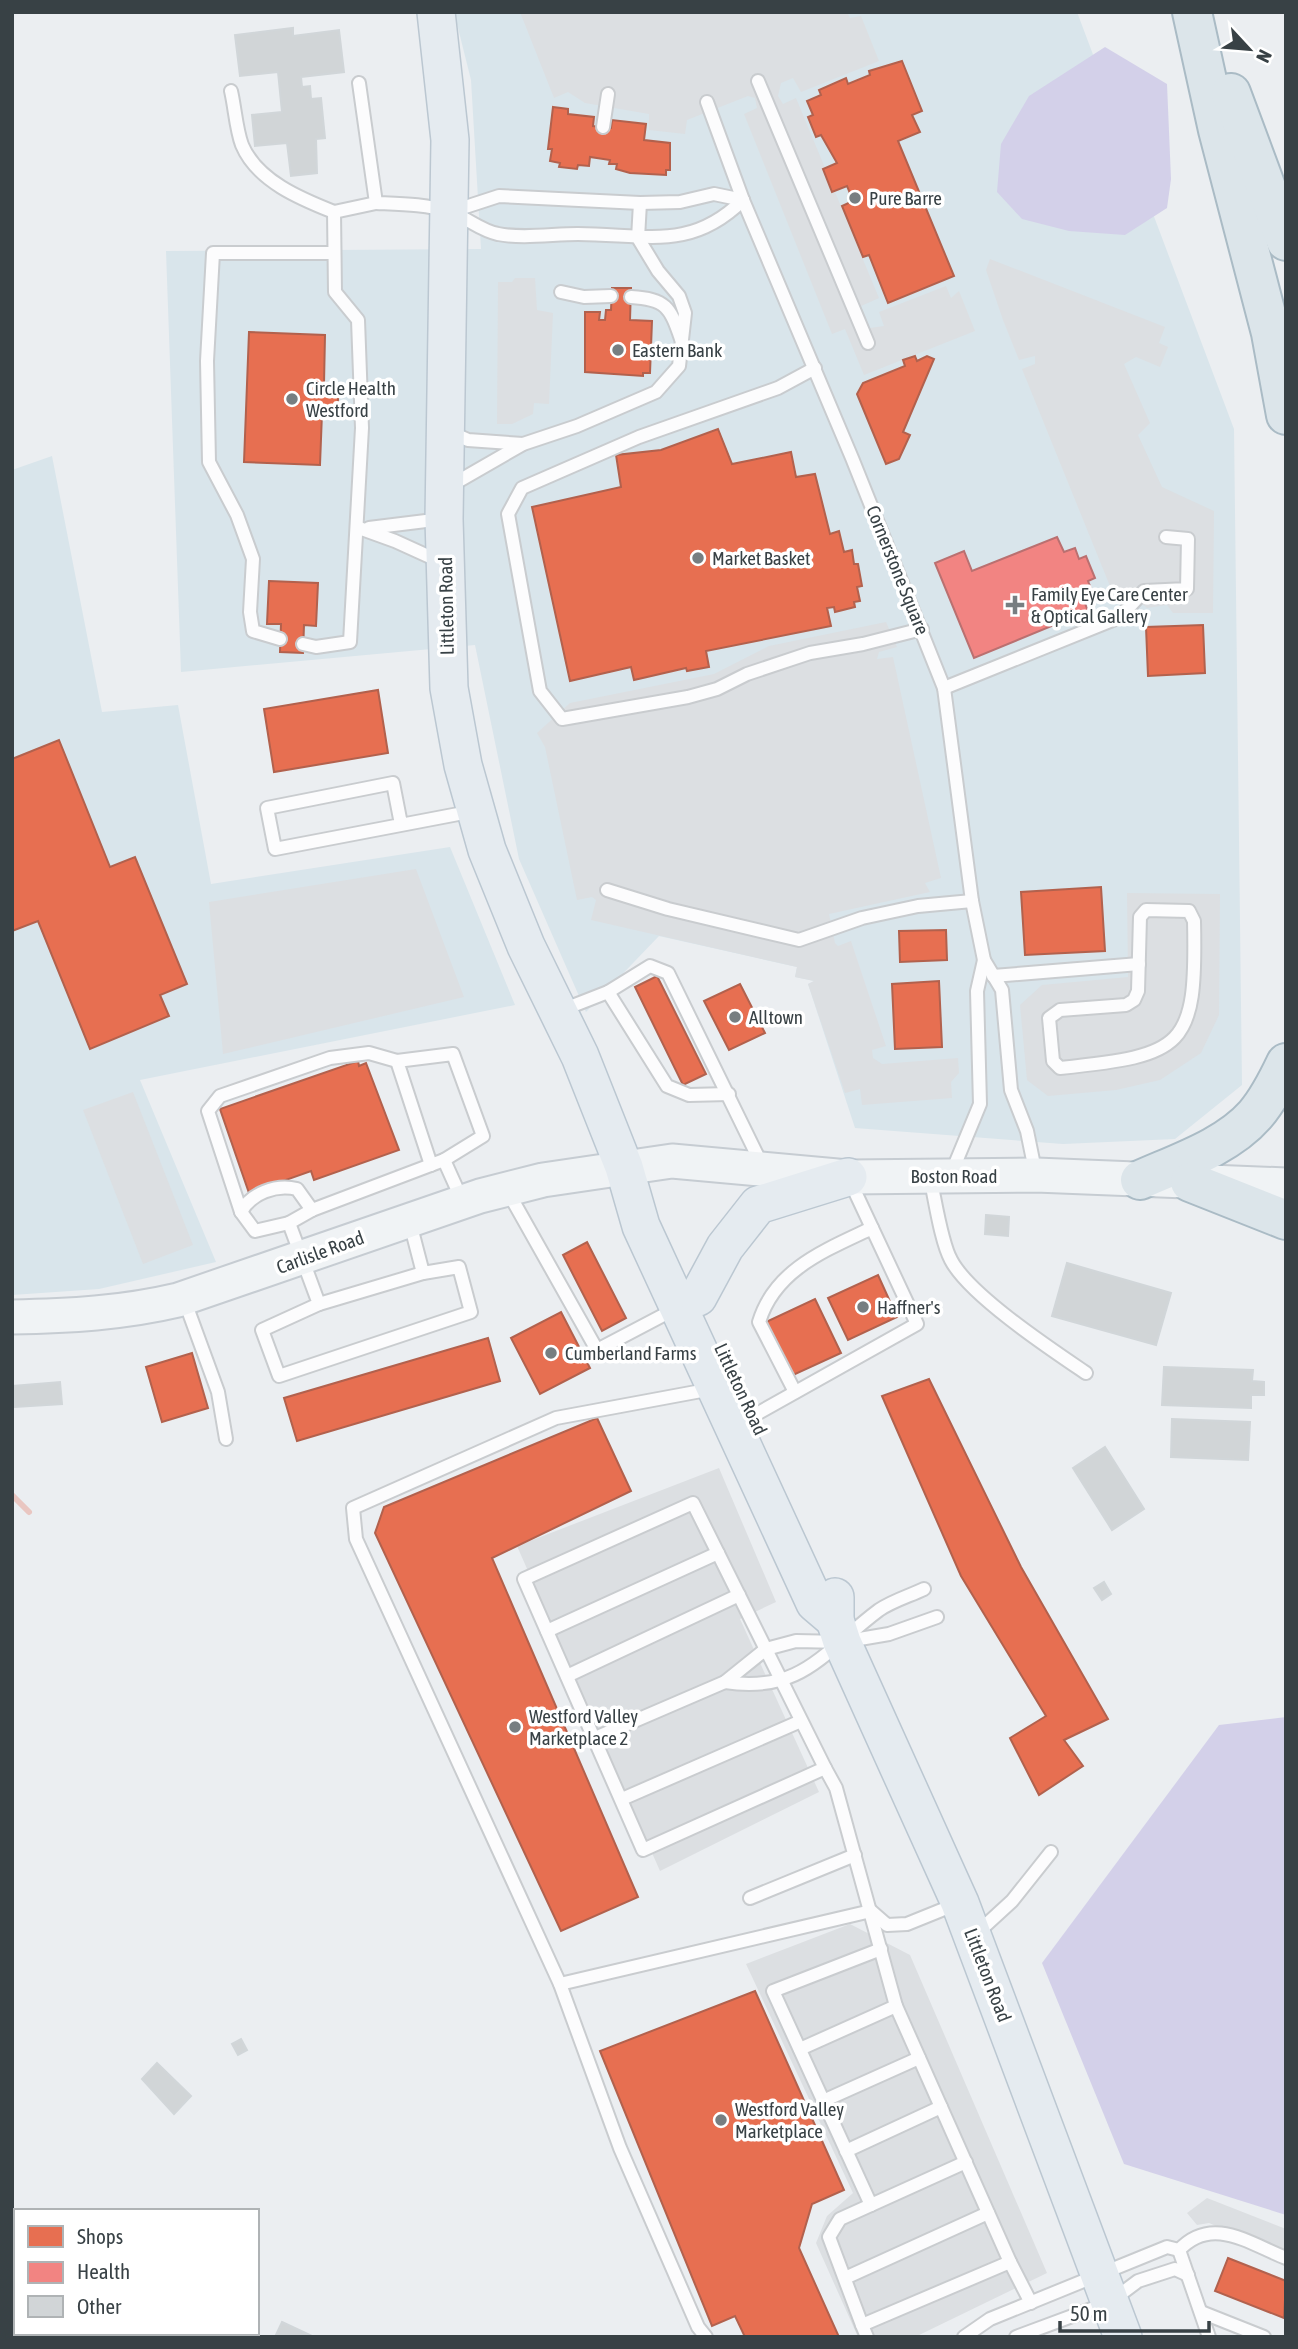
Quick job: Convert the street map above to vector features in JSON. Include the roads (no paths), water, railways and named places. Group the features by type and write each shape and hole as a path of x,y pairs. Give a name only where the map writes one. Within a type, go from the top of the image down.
{"highway":[{"path":"1192,12 1218,130 1272,333 1286,415"},
{"path":"1202,12 1286,242"},
{"path":"1140,1180 1193,1156 1253,1117 1272,1092 1286,1063"},
{"path":"1190,1182 1286,1220"}],"main road":[{"name":"Littleton Road","path":"436,12 449,117 450,212 445,430 449,688 475,811 505,900 580,1056 624,1167 641,1226 754,1416 835,1591 839,1631"},
{"name":"Boston Road","path":"624,1167 671,1161 765,1172 848,1177 1037,1175 1286,1185"},
{"name":"Carlisle Road","path":"12,1317 135,1310 184,1298 463,1201 506,1189 624,1167"},
{"path":"688,1302 725,1247 758,1205 848,1177"},
{"name":"Littleton Road","path":"688,1302 716,1388 814,1603 839,1631 974,1936 1123,2337"}],"lane":[{"path":"758,81 868,344"},
{"path":"359,83 376,203"},
{"path":"231,91 243,146 252,159 283,189 334,212 376,203 408,204 450,212 497,234 589,234 638,238 684,235 722,220 743,200"},
{"path":"603,127 608,94"},
{"name":"Cornerstone Square","path":"707,102 743,200 815,368 944,688 972,901 984,960 1002,990 1012,1090 1027,1131 1037,1175"},
{"path":"450,212 499,196 680,202 714,194 743,200"},
{"path":"359,528 445,504 523,444 577,426 656,392 679,366 685,313 679,296 658,271 638,238 640,202"},
{"path":"303,644 316,647 350,642 359,528 362,428 358,320 335,292 334,212"},
{"path":"280,639 253,631 250,612 253,559 237,515 209,462 207,361 213,253 334,253"},
{"path":"561,292 584,297 611,296"},
{"path":"631,297 653,298 664,303 675,321 682,343"},
{"path":"815,368 778,388 639,437 522,488 508,514 540,691 562,719 717,689 747,674 810,653 922,629"},
{"path":"445,430 468,440 523,444"},
{"path":"359,528 396,541 445,564"},
{"path":"944,688 1120,617 1144,592 1187,589 1188,538 1166,537"},
{"path":"401,824 393,783 267,808 275,849 475,811"},
{"path":"607,890 668,909 799,940 862,918 918,906 972,901"},
{"path":"1146,910 1189,911 1195,920 1194,996 1186,1021 1174,1039 1149,1056 1060,1068 1053,1061 1049,1018 1060,1010 1126,1004 1134,1000 1138,991 1139,964 1140,917 1146,910"},
{"name":"Cornerstone Square","path":"940,1177 980,1104 977,991 984,960"},
{"path":"993,976 1139,964"},
{"path":"559,1012 608,992 650,966 668,973 765,1172"},
{"path":"608,992 667,1086 689,1095 729,1094"},
{"path":"369,1053 397,1061 453,1054 483,1136 438,1163 312,1210 289,1223 255,1231 242,1212 208,1111 212,1103 220,1096 330,1058 369,1053"},
{"path":"397,1061 438,1163 463,1201"},
{"path":"754,1416 917,1324 848,1177"},
{"path":"940,1177 950,1260 967,1280 1034,1338 1086,1373"},
{"path":"242,1212 246,1202 258,1194 286,1186 297,1189 312,1210"},
{"path":"506,1189 597,1350 688,1302"},
{"path":"409,1219 423,1273"},
{"path":"289,1223 319,1304"},
{"path":"795,1392 759,1322 764,1306 805,1259 872,1228"},
{"path":"459,1266 471,1312 279,1376 262,1330 319,1304 423,1273 459,1266"},
{"path":"184,1298 219,1392 226,1439"},
{"path":"706,2337 698,2326 620,2148 560,1984 356,1539 353,1508 556,1418 716,1388"},
{"path":"825,1768 643,1850 524,1579 693,1503 780,1682 836,1788 896,2006 1010,2262 1031,2303"},
{"path":"547,1631 718,1553"},
{"path":"595,1738 725,1682 766,1649 839,1631 924,1589"},
{"path":"567,1676 739,1594"},
{"path":"839,1631 889,1634 937,1617"},
{"path":"725,1682 748,1686 780,1682 805,1670 839,1631"},
{"path":"621,1799 801,1721"},
{"path":"974,1936 1012,1901 1051,1852"},
{"path":"750,1898 855,1855"},
{"path":"871,1911 887,1925 907,1924 960,1903"},
{"path":"560,1984 871,1911"},
{"path":"871,2206 773,1991 881,1949"},
{"path":"800,2049 896,2006"},
{"path":"824,2101 919,2058"},
{"path":"846,2151 941,2106"},
{"path":"966,2162 840,2220 830,2237 865,2331 1010,2262"},
{"path":"845,2278 988,2213"},
{"path":"1179,2250 1192,2236 1219,2231 1286,2258"},
{"path":"1016,2337 1041,2333 1167,2247 1179,2250"},
{"path":"1179,2250 1209,2337"},
{"path":"964,2337 989,2319 1031,2303 1105,2289 1175,2269 1188,2275"},
{"path":"1200,2312 1264,2337"}],"waterway":[{"path":"12,1495 29,1512"}],"place":[{"name":"Pure Barre","path":"855,198"},
{"name":"Eastern Bank","path":"618,350"},
{"name":"Circle Health Westford","path":"292,399"},
{"name":"Market Basket","path":"698,558"},
{"name":"Family Eye Care Center & Optical Gallery","path":"1015,605"},
{"name":"Alltown","path":"735,1017"},
{"name":"Haffner's","path":"863,1307"},
{"name":"Cumberland Farms","path":"551,1353"},
{"name":"Westford Valley Marketplace 2","path":"515,1727"},
{"name":"Westford Valley Marketplace","path":"721,2120"}]}
